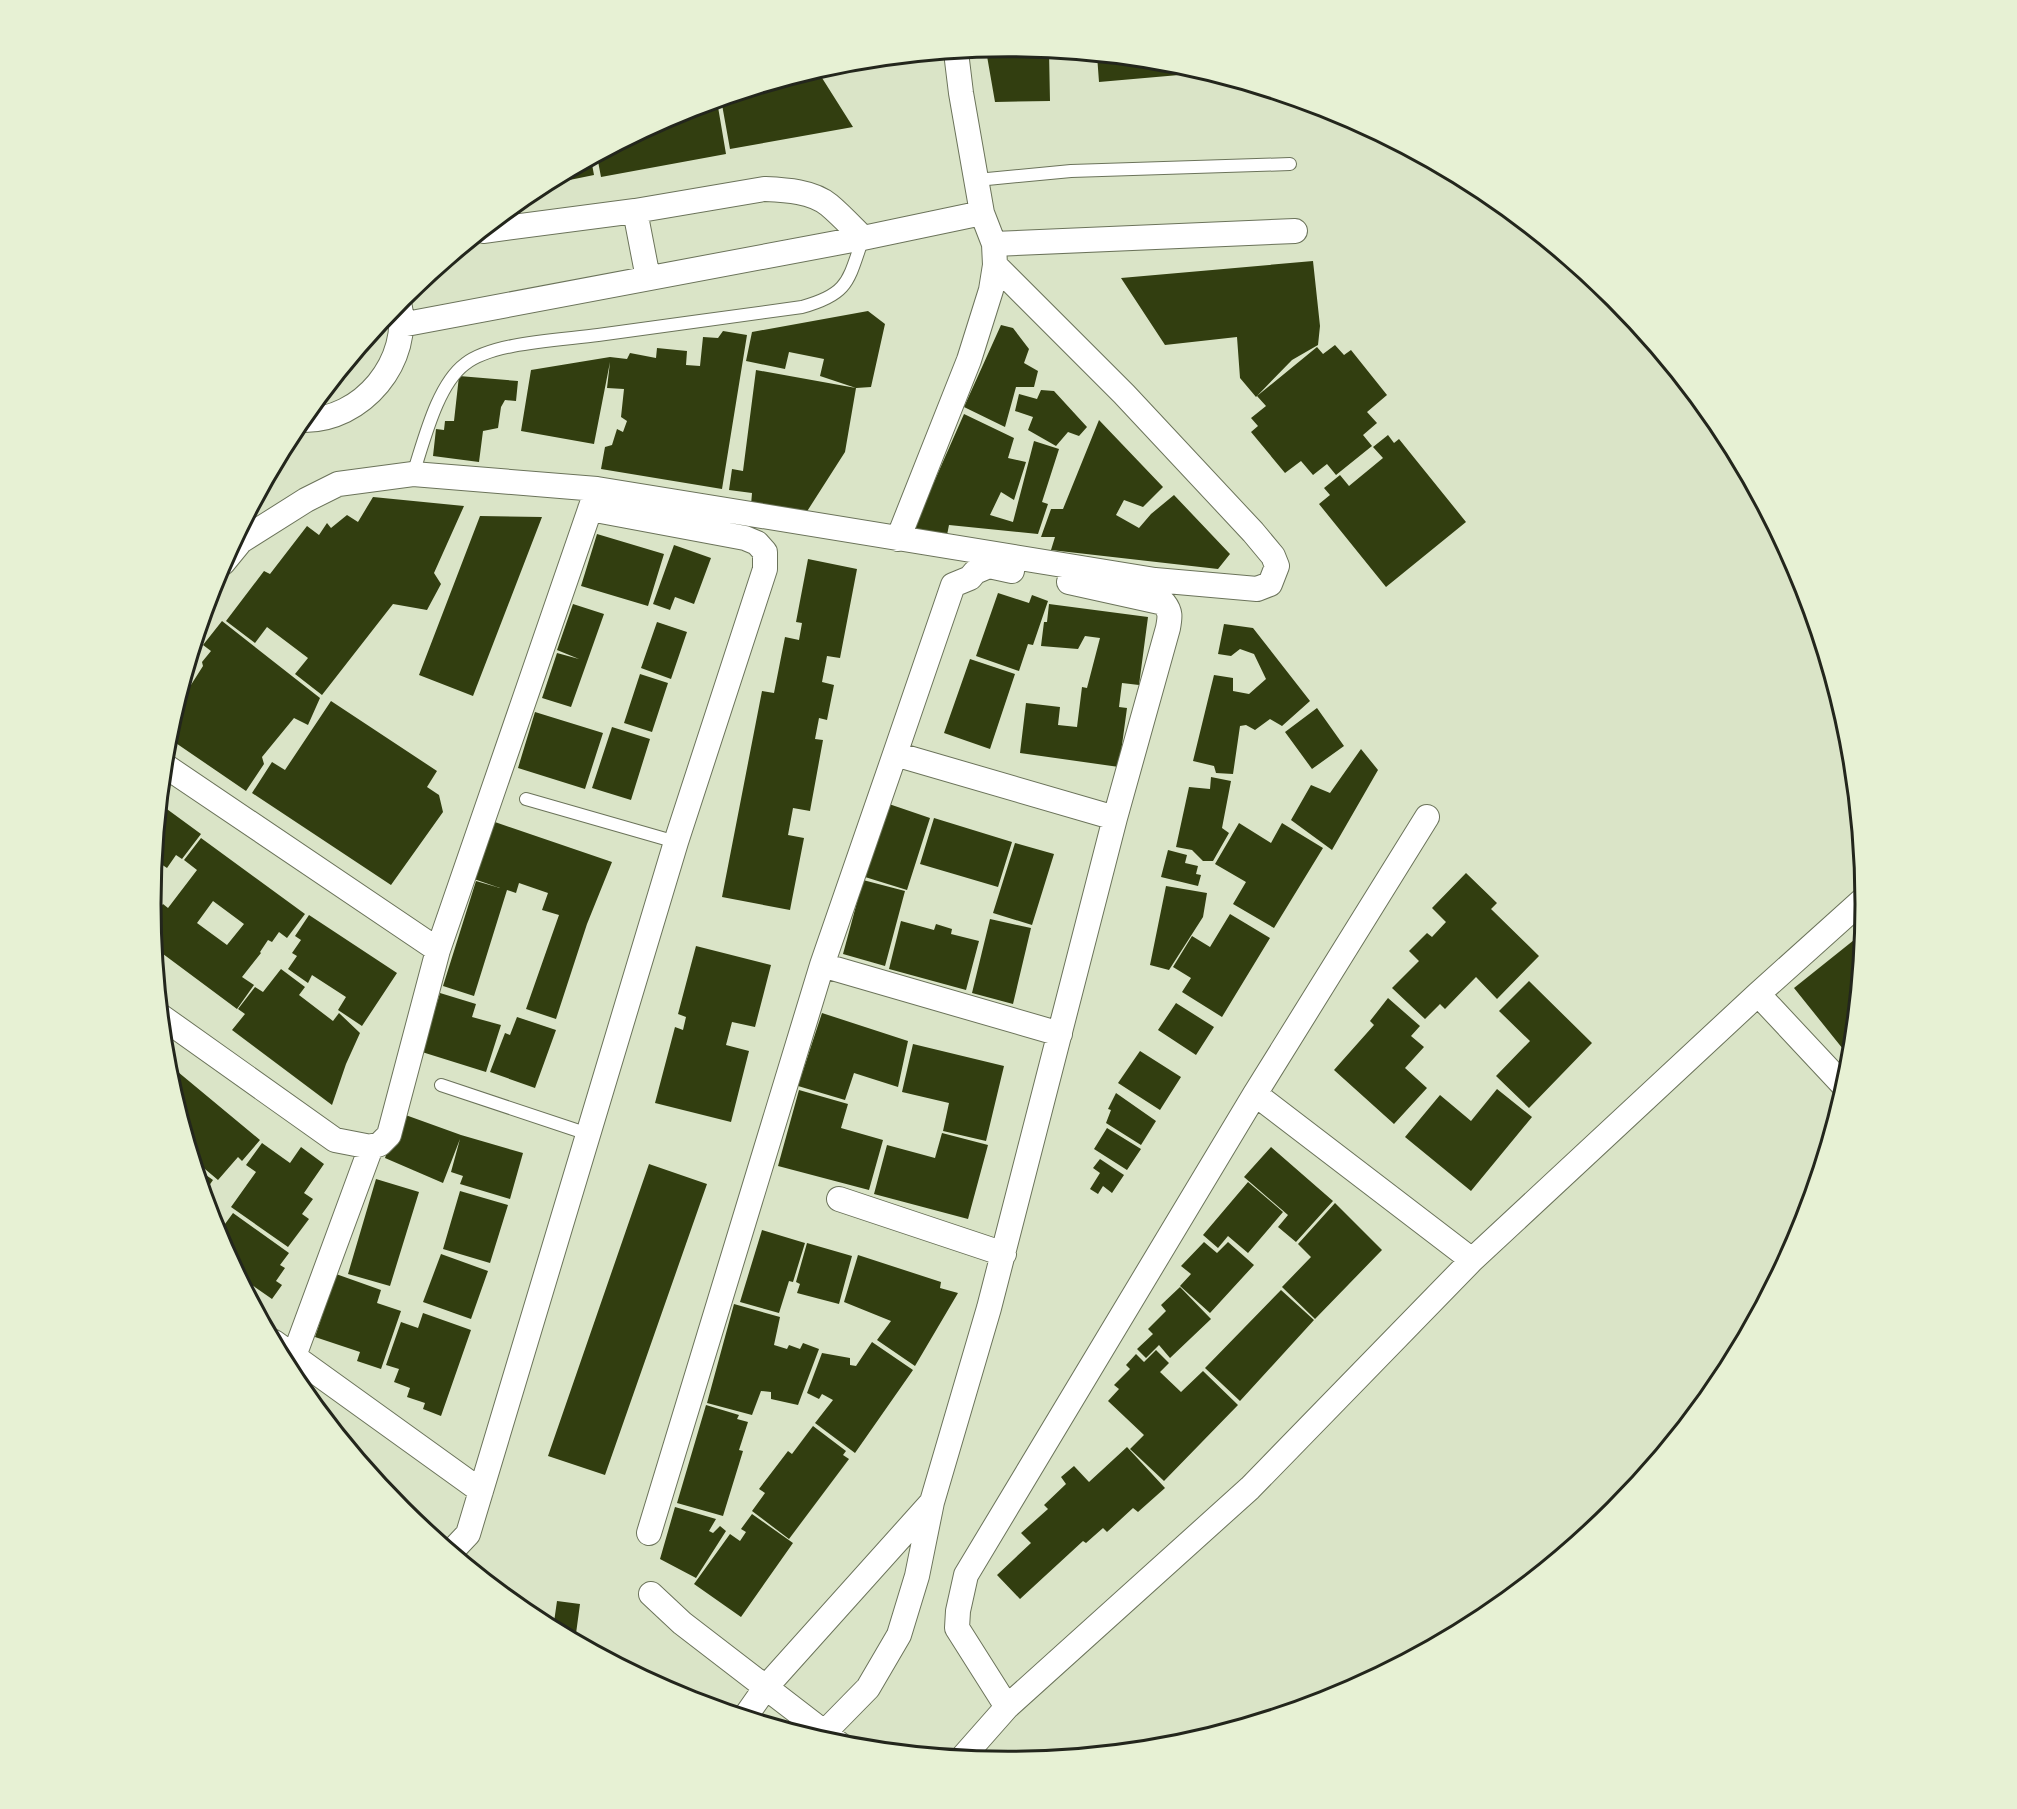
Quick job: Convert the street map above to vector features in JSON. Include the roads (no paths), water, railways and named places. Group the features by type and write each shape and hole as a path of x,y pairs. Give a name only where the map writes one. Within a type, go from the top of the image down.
{"street":[{"path":"898,539 969,360 991,290 994,255 982,213 957,59"},
{"path":"497,229 635,211 764,189 807,194 827,203 863,238"},
{"path":"635,211 648,278"},
{"path":"402,313 648,278 863,238 982,213"},
{"path":"994,255 1295,231"},
{"path":"244,539 306,500 338,484 413,474 898,539 1155,580 1257,589 1270,584 1277,566 1273,556 1253,532 994,255"},
{"path":"315,418 347,410 379,383 391,365 398,345 400,315"},
{"path":"456,1547 468,1534 676,842 765,569 765,552 757,543 745,538 594,499"},
{"path":"169,1022 335,1140 371,1147 380,1144 389,1135 438,950 594,499"},
{"path":"649,1533 822,964 953,585 989,566 1164,603 1169,609 1170,616 1115,818 1004,1254 932,1502 917,1576 899,1635 868,1688 832,1733"},
{"path":"895,754 1115,818"},
{"path":"172,770 438,950"},
{"path":"1007,1707 957,1628 958,1611 966,1575 1256,1094 1427,817"},
{"path":"969,1751 1007,1707 1250,1488 1472,1260 1856,906"},
{"path":"822,964 1060,1034"},
{"path":"1758,994 1838,1079"},
{"path":"1256,1094 1472,1260"},
{"path":"294,1356 371,1147"},
{"path":"839,1199 1004,1254"},
{"path":"291,1354 481,1491"},
{"path":"749,1711 766,1687 932,1502"},
{"path":"651,1594 682,1623 766,1687 817,1730"}],"lane":[{"path":"977,180 1071,171 1290,164"},
{"path":"413,474 436,409 451,378 465,364 483,353 529,344 802,307 825,300 842,288 852,272 863,238"},
{"path":"526,799 676,842"},
{"path":"441,1084 588,1134"}]}
